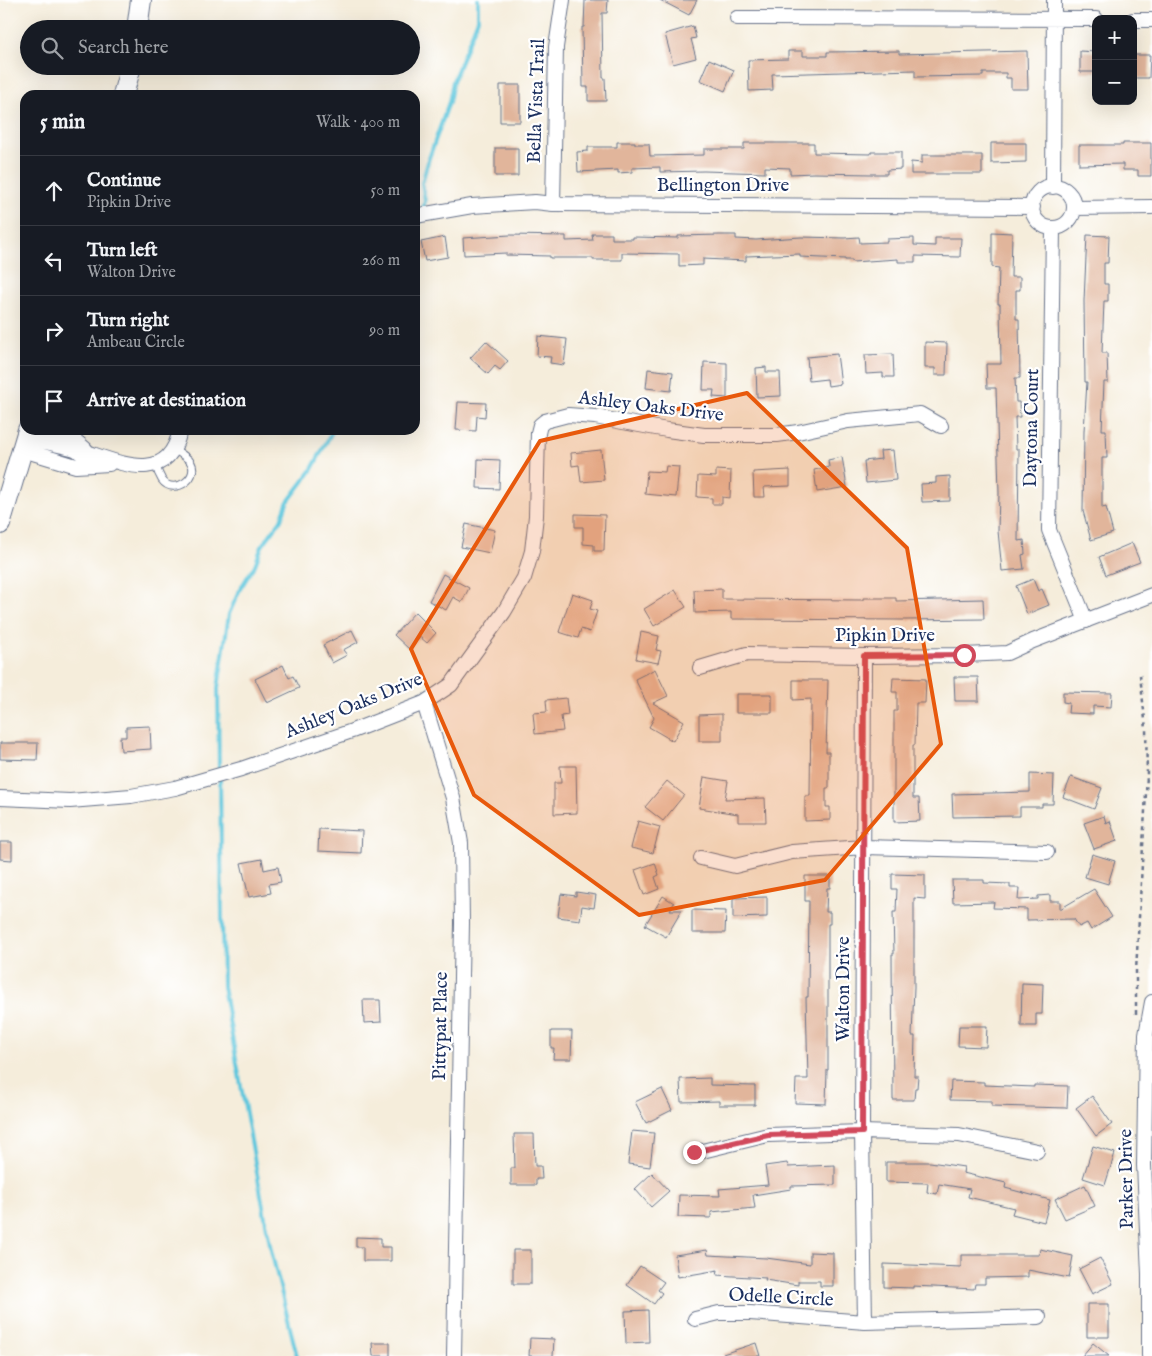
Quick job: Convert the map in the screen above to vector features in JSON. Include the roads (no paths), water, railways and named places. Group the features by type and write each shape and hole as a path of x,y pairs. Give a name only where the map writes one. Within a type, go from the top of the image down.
{"main road":[{"path":"138,20 141,0"},
{"path":"124,90 128,75"},
{"path":"64,435 83,451"},
{"path":"0,524 26,439"}],"street":[{"name":"Bella Vista Trail","path":"553,204 556,47 563,0"},
{"path":"1053,187 1054,0"},
{"path":"737,18 1092,19"},
{"path":"1137,20 1152,20"},
{"path":"1053,187 1064,189 1069,194 1073,200 1074,208 1066,224 1052,228 1040,223 1036,218 1033,207 1039,192 1044,188 1053,187"},
{"name":"Bellington Drive","path":"420,215 472,206 535,202 553,204 1033,207"},
{"path":"1074,208 1152,207"},
{"name":"Daytona Court","path":"1052,228 1049,530 1086,622"},
{"name":"Ashley Oaks Drive","path":"0,798 70,801 131,796 175,788 241,769 352,731 424,703 451,685 504,612 524,578 532,551 536,516 538,433 540,424 545,421 568,415 595,417 667,430 704,434 777,435 848,421 920,414 941,426"},
{"path":"26,439 83,451 118,463 137,467 156,465 170,454 179,435"},
{"path":"26,439 76,466 118,463"},
{"name":"Pipkin Drive","path":"700,668 746,654 864,656 1007,653 1152,595"},
{"name":"Walton Drive","path":"864,656 862,1132 865,1322"},
{"name":"Pittypat Place","path":"424,703 454,798 461,844 462,923 454,1356"},
{"path":"701,858 735,866 792,852 864,847 1047,852"},
{"name":"Parker Drive","path":"1149,1356 1149,1274 1144,1165 1146,1034 1152,1002"},
{"path":"694,1152 768,1135 862,1132 959,1135 1037,1151"},
{"name":"Odelle Circle","path":"695,1319 719,1313 750,1313 865,1322 1039,1317"}],"lane":[{"path":"156,465 162,480 168,485 177,486 186,483 192,474 192,464 173,448"}],"waterway":[{"path":"422,212 425,201 422,183 449,102 453,81 478,19 478,0"},
{"path":"219,771 218,688 229,614 240,589 255,565 262,546 281,520 287,503 311,471 330,435"},
{"path":"220,778 223,987 271,1250 297,1356"}]}
